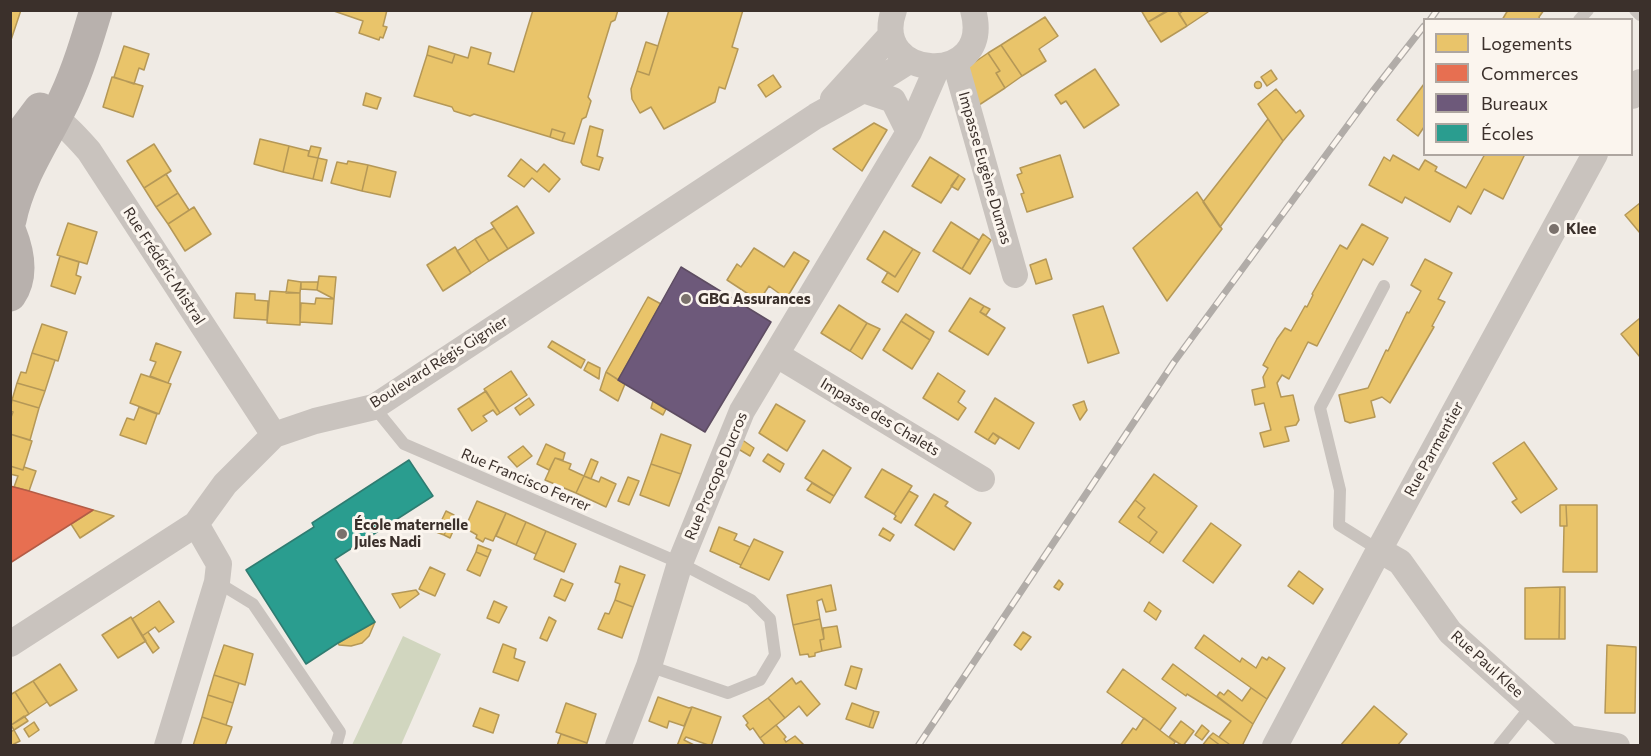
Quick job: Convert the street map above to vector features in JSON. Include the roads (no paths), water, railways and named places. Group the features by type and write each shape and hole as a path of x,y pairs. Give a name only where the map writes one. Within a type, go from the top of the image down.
{"main road":[{"path":"10,149 48,112 50,91 72,10"},
{"path":"10,220 14,200 48,112 77,68 96,10"},
{"path":"10,232 16,247 18,269 16,286 10,295"}],"street":[{"path":"909,61 922,66 946,65 966,52 973,40 976,26 974,11"},
{"name":"Boulevard Régis Gignier","path":"10,644 196,524 225,484 274,435 315,421 374,407 816,116 909,61 901,54 892,23"},
{"name":"Boulevard Régis Gignier","path":"816,116 892,23"},
{"name":"Rue Procope Ducros","path":"618,746 649,666 680,563 742,411 909,132 946,65"},
{"name":"Impasse Eugène Dumas","path":"946,65 1015,275"},
{"path":"863,90 893,100 909,132"},
{"name":"Rue Frédéric Mistral","path":"48,112 89,151 274,435"},
{"name":"Rue Parmentier","path":"1275,746 1594,156"},
{"name":"Impasse des Chalets","path":"777,355 982,479"},
{"path":"167,746 217,582 219,564 196,524"},
{"name":"Rue Paul Klee","path":"1379,550 1400,562 1450,632 1568,738 1617,746"}],"lane":[{"path":"1635,10 1641,15"},
{"path":"1379,550 1339,525 1340,490 1320,408 1384,286"},
{"name":"Rue Francisco Ferrer","path":"374,407 404,444 680,563 751,600 770,619 775,655 760,680 728,693 649,666"},
{"path":"217,582 253,604 340,732 336,746"},
{"path":"1499,746 1532,705"}],"railway":[{"path":"1431,18 1437,10"},
{"path":"918,746 1174,362 1373,91 1423,27"}],"place":[{"name":"Klee","path":"1554,229"},
{"name":"GBG Assurances","path":"686,299"},
{"name":"École maternelle Jules Nadi","path":"342,534"}]}
